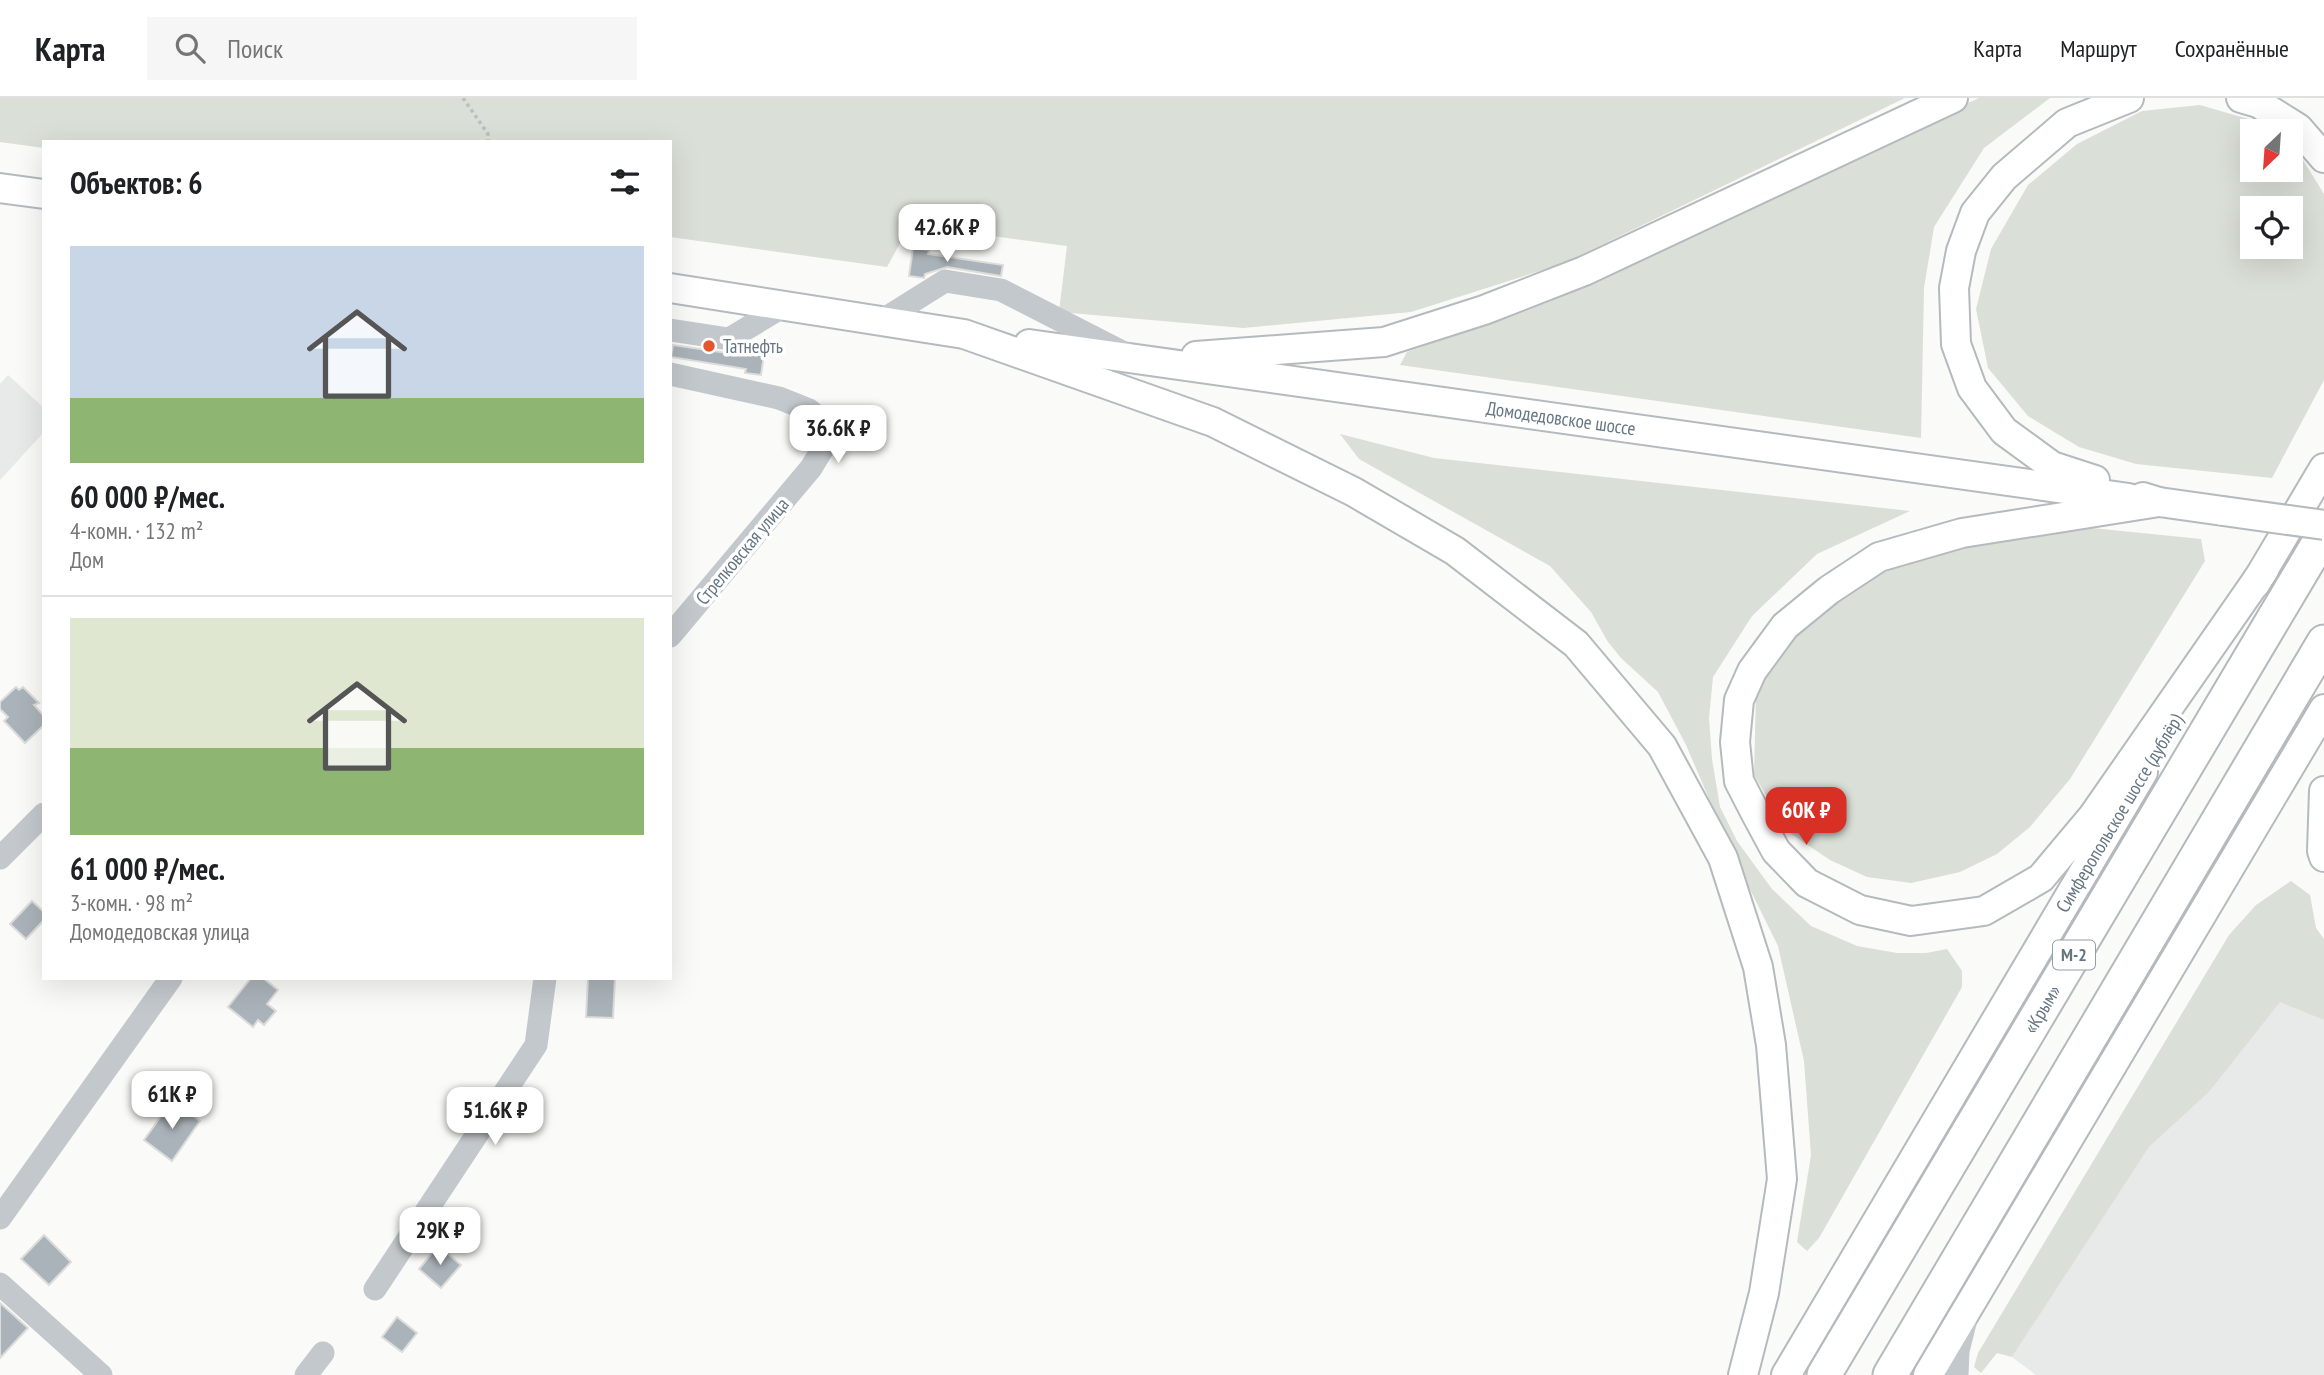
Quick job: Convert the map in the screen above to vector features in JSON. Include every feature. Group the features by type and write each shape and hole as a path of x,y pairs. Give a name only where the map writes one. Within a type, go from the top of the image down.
{"highway":[{"name":"«Крым»","path":"1824,1375 2324,534"},
{"path":"1890,1375 2324,642"}],"main road":[{"path":"1139,360 1384,342 1484,310 1584,271 1954,98"},
{"path":"2129,98 2067,123 2004,177 1975,214 1961,251 1954,288 1956,344 1972,388 2004,430 2052,466 2159,502 2324,525"},
{"path":"2241,98 2258,103 2298,128 2324,158"},
{"path":"0,192 42,194"},
{"path":"672,288 964,334 1213,422 1353,492 1455,551 1576,644 1662,746 1723,858 1758,967 1771,1045 1782,1179 1764,1293 1743,1375"},
{"name":"Домодедовское шоссе","path":"964,334 2159,502"},
{"path":"2304,503 2324,454"},
{"name":"Симферопольское шоссе (дублёр)","path":"1786,1375 2324,468"},
{"path":"2159,502 1962,533 1879,557 1829,590 1785,626 1752,671 1739,700 1735,742 1739,781 1750,803 1776,851 1807,883 1860,910 1911,920 1984,911 2041,878 2093,816 2264,570"},
{"path":"1928,1375 2324,709"},
{"path":"2324,791 2324,857"}],"street":[{"path":"881,321 945,281 1001,290 1139,360"},
{"path":"672,330 729,339 784,306"},
{"name":"Стрелковская улица","path":"672,374 779,398 809,410 826,424 825,445 811,468 672,634"},
{"path":"0,858 42,816"},
{"path":"0,1218 170,980"},
{"path":"375,1289 536,1045 545,980"},
{"path":"0,1284 101,1375"},
{"path":"1957,1375 1958,1351 1969,1308"},
{"path":"306,1375 323,1353"}],"path":[{"path":"463,98 488,134 488,140"}],"shaded area":[{"path":"0,98 1905,98 1562,264 1411,312 1243,328 1059,312 1067,246 910,225 887,267 672,237 672,140 42,140 42,148 0,142"},
{"path":"1979,98 2050,98 1984,148 1934,227 1924,288 1921,438 1400,365 1407,352 1547,301"},
{"path":"2200,105 2248,119 2240,119 2240,182 2303,182 2303,160 2324,194 2324,380 2272,478 2136,464 2079,447 2028,416 1988,368 1976,309 1991,249 2028,185 2077,144 2142,111"},
{"path":"8,375 42,406 42,434 0,480 0,384"},
{"path":"1340,434 1434,458 1910,511 1817,554 1752,616 1713,677 1709,718 1720,807 1737,841 1772,889 1811,926 1857,946 1897,953 1926,953 1947,949 1962,971 1962,987 1819,1238 1807,1251 1797,1242 1811,1155 1804,1061 1778,946 1734,857 1686,745 1658,692 1621,658 1608,642 1591,612 1550,566 1359,459"},
{"path":"2082,527 2201,539 2205,561 2070,779 2030,827 1997,854 1960,872 1911,883 1867,877 1830,860 1787,831 1754,775 1756,693 1790,640 1856,578 1938,549"},
{"path":"2291,881 2310,895 2316,928 2324,939 2324,1020 2280,1002 2209,1092 2149,1147 2012,1357 1997,1353 1981,1373 1974,1367 1978,1353 2229,935 2256,905"},
{"path":"2280,1001 2324,1020 2324,1375 2036,1375 2012,1357 2074,1261 2149,1147 2209,1092"}],"building":[{"path":"913,248 929,250 928,254 1003,265 1001,276 947,267 925,274 924,278 909,276"},
{"path":"673,345 727,353 742,348 749,349 749,345 765,348 761,375 745,373 746,369 672,357"},
{"path":"16,687 19,690 23,687 39,703 34,705 42,714 42,727 25,743 4,721 8,717 0,709 0,702"},
{"path":"32,901 42,910 42,922 26,939 10,924"},
{"path":"249,980 266,980 278,990 267,1004 276,1011 264,1025 258,1020 253,1027 228,1007"},
{"path":"588,980 615,980 613,1018 586,1017"},
{"path":"172,1101 200,1121 172,1161 144,1140"},
{"path":"44,1235 71,1262 49,1285 21,1259"},
{"path":"438,1246 461,1265 441,1288 419,1269"},
{"path":"0,1303 28,1328 0,1358"},
{"path":"397,1317 417,1333 402,1352 382,1337"}],"place":[{"name":"Татнефть","path":"709,346"}]}
